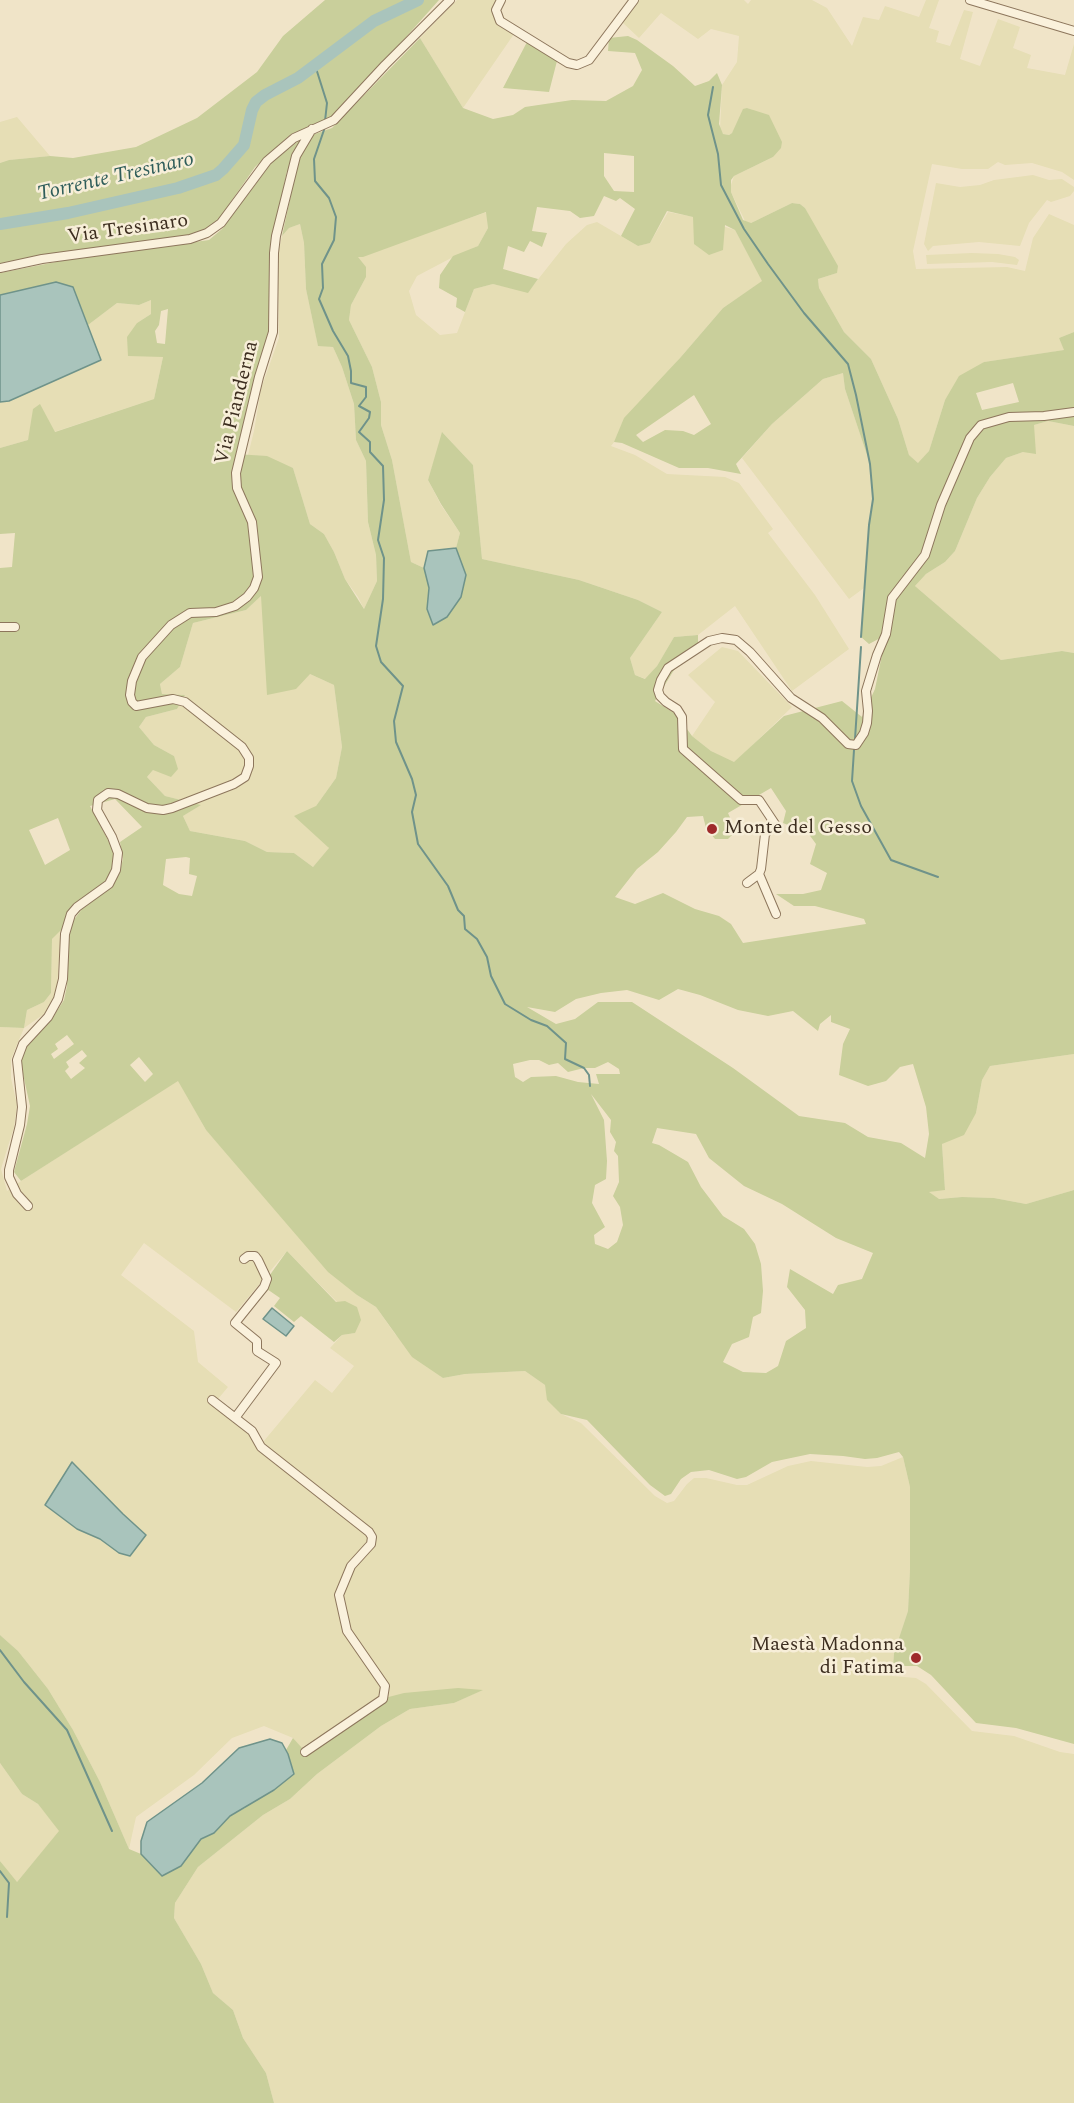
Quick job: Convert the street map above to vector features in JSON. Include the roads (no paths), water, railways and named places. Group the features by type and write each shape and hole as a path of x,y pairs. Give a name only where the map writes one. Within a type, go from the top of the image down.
{"street":[{"name":"Via Tresinaro","path":"0,268 42,259 190,239 207,233 221,224 267,160 294,138 326,125 450,0"},
{"path":"501,0 496,10 500,21 568,63 577,65 589,60 634,0"},
{"path":"970,0 1074,31"},
{"name":"Via Pianderna","path":"28,1206 16,1194 9,1177 22,1107 17,1060 23,1044 48,1017 58,999 63,979 65,934 71,914 109,884 117,870 118,853 97,810 98,800 108,793 118,794 147,808 163,810 172,808 234,784 245,777 249,766 249,758 242,747 185,702 173,699 136,706 130,695 135,673 142,657 171,625 190,613 216,612 235,606 247,597 258,577 252,522 237,488 236,473 259,377 273,332 276,236 296,156 312,129"},
{"path":"747,882 759,874 762,868 765,834 775,824 763,803 759,800 741,800 683,749 682,717 678,709 660,696 658,690 668,668 709,641 722,638 736,640 750,652 791,698 822,718 848,744 856,745 867,723 866,692 886,634 892,598 925,555 941,505 970,438 981,425 1009,417 1074,412"},
{"path":"0,627 15,627"},
{"path":"759,874 776,914"},
{"path":"234,1418 276,1363 257,1351 257,1341 235,1323 264,1287 267,1279 255,1256 248,1256 244,1259"},
{"path":"212,1400 252,1431 261,1447 369,1532 372,1538 370,1544 351,1566 339,1594 347,1631 385,1686 383,1699 305,1752"}],"water":[{"path":"56,282 73,287 101,360 9,401 0,402 0,295"},
{"path":"456,548 466,575 461,597 447,617 433,625 427,609 429,588 424,568 428,551"},
{"path":"272,1308 294,1326 286,1336 263,1319"},
{"path":"72,1462 146,1535 130,1556 119,1553 100,1539 77,1529 45,1505"},
{"path":"270,1739 282,1743 294,1774 274,1790 230,1816 214,1833 201,1839 181,1866 162,1876 141,1854 141,1841 147,1822 202,1783 239,1748"}],"waterway":[{"name":"Torrente Tresinaro","path":"0,224 68,213 178,188 216,175 244,145 256,102 298,78 374,21 418,0"},
{"path":"315,65 327,103 325,121"},
{"path":"713,87 708,115 718,154 721,185 744,229 768,264 804,313 848,364 870,464 873,499 861,637"},
{"path":"325,127 314,159 315,181 329,198 336,217 334,240 322,264 323,288 319,299 333,331 348,356 351,383 366,387 366,397 359,406 370,412 369,418 359,432 370,442 370,452 383,466 384,500 378,540 384,558 383,599 376,646 381,662 403,686 394,721 396,742 412,779 416,795 412,812 418,844 448,886 458,910 464,916 465,929 477,939 487,957 491,976 505,1004 531,1020 547,1026 566,1043 565,1059 584,1068 589,1075 590,1086"},
{"path":"855,739 861,647"},
{"path":"854,750 852,781 861,806 891,860 938,877"},
{"path":"0,1650 24,1682 67,1730 112,1831"},
{"path":"0,1871 9,1883 7,1917"}],"place":[{"name":"Monte del Gesso","path":"712,829"},
{"name":"Maestà Madonna di Fatima","path":"916,1658"}]}
